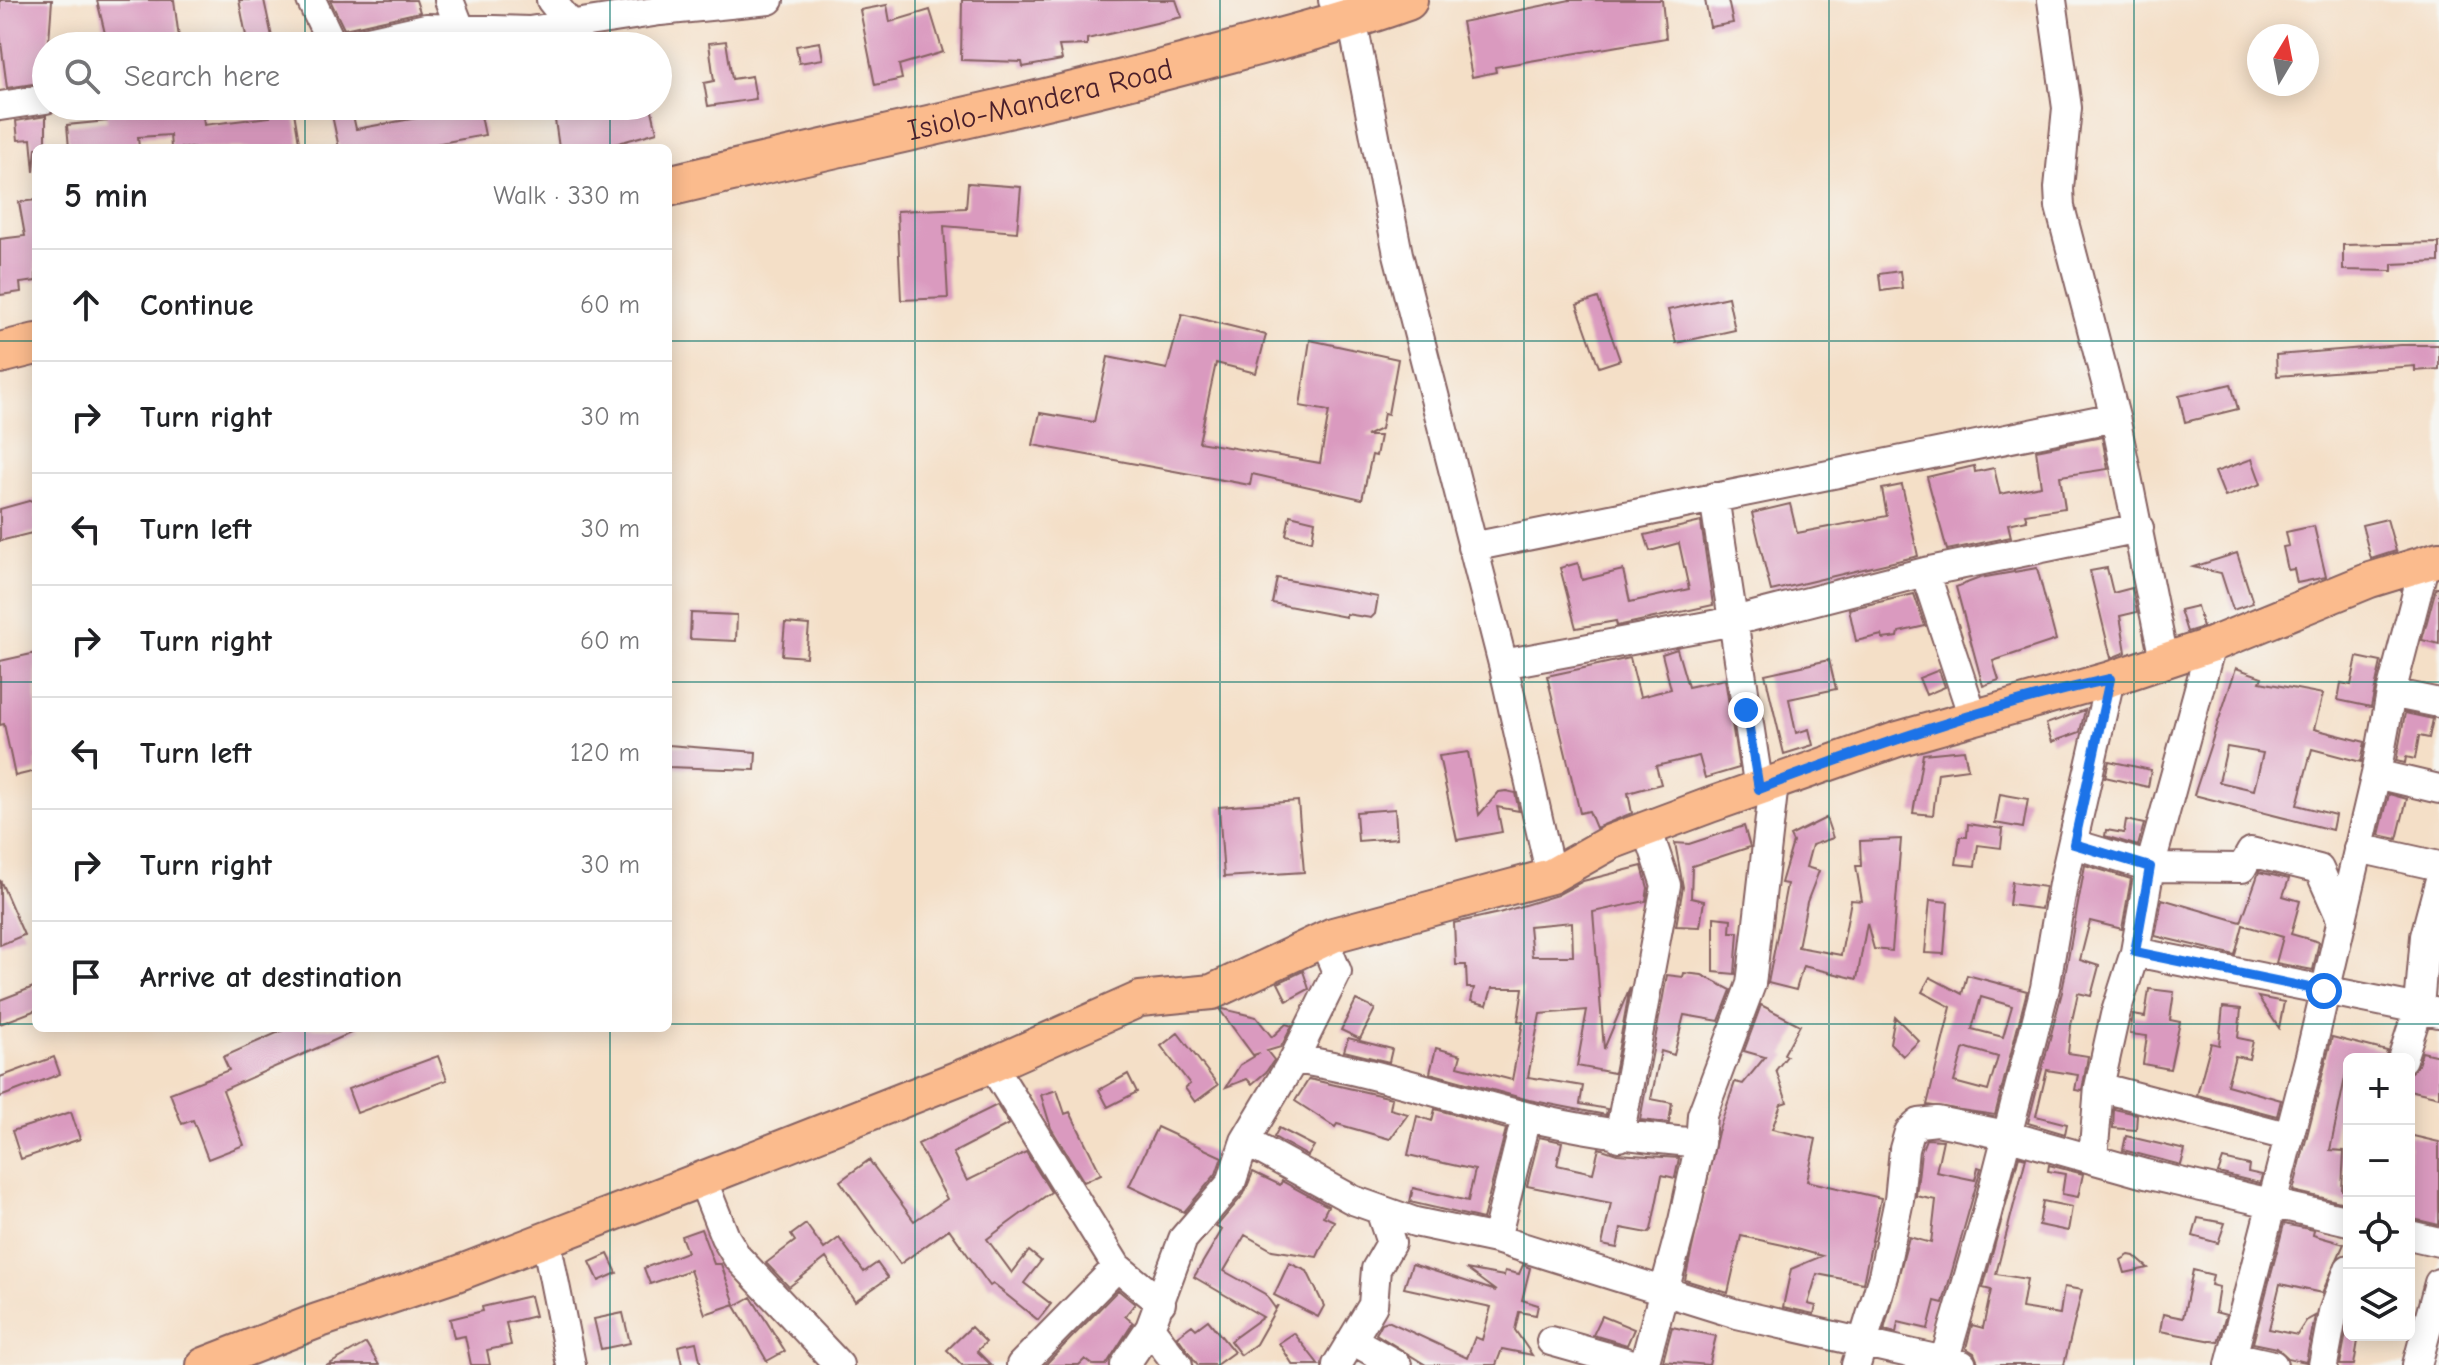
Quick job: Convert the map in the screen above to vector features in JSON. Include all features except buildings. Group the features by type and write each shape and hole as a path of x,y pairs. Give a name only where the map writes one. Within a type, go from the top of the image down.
{"highway":[{"name":"Isiolo-Mandera Road","path":"672,185 832,146 1055,99 1342,10 1407,0"},
{"path":"0,353 32,345"}],"main road":[{"path":"204,1365 546,1240 702,1179 992,1065 1140,999 1212,992 1333,935 1551,876 1611,842 1647,828 1973,717 2110,679 2211,645 2370,580 2431,562"}],"street":[{"path":"311,0 326,32"},
{"path":"449,0 460,28"},
{"path":"551,0 570,24"},
{"path":"406,32 460,28 529,31 769,0"},
{"path":"2052,0 2067,108 2060,207 2115,417 2164,660"},
{"path":"1342,10 1398,254 1503,664 1551,876"},
{"path":"0,106 32,101"},
{"path":"1472,547 2115,417"},
{"path":"1644,1365 1666,1290 1700,1143 1702,1115 1751,984 1766,786 1714,497"},
{"path":"1503,664 1734,621 1925,572 2139,528"},
{"path":"2273,1365 2232,1361 2342,921 2391,693 2431,562"},
{"path":"1925,572 1973,717"},
{"path":"2093,1158 2099,1087 2115,1015 2135,952 2150,867 2211,645"},
{"path":"1245,1141 1287,1167 1380,1210 1415,1222 1496,1239 1666,1290 1860,1354 1949,1363 2045,988 2110,679"},
{"path":"2391,693 2439,703"},
{"path":"2376,774 2439,789"},
{"path":"1619,1137 1666,885 1647,828"},
{"path":"2074,844 2150,867 2242,868 2251,852 2319,869 2342,921"},
{"path":"2358,848 2439,866"},
{"path":"2405,1053 2429,1010 2425,936 2439,883"},
{"path":"1125,1365 1156,1315 1183,1239 1231,1183 1245,1141 1294,1059 1337,972 1329,953 1333,935"},
{"path":"2135,952 2429,1010"},
{"path":"1294,1059 1340,1066 1526,1117 1619,1137 1700,1143"},
{"path":"992,1065 1117,1267 1156,1315 1178,1365"},
{"path":"2099,1087 2287,1136"},
{"path":"1496,1239 1526,1117"},
{"path":"1860,1354 1883,1276 1909,1132 1919,1123 1937,1121 2006,1135 2192,1185 2270,1200 2343,1219"},
{"path":"702,1179 725,1237 737,1257 774,1292 839,1365"},
{"path":"1337,1365 1373,1305 1376,1269 1391,1243 1380,1210"},
{"path":"2415,1236 2439,1242"},
{"path":"546,1240 571,1365"},
{"path":"1021,1365 1117,1267"},
{"path":"2417,1365 2439,1283"},
{"path":"2323,1365 2333,1312 2343,1285"},
{"path":"1352,1340 1397,1365"},
{"path":"1551,1341 1636,1365"}],"route":[{"path":"1746,710 1759,789 1898,739 2063,689 2110,679 2074,844 2150,867 2135,952 2324,991"}]}
